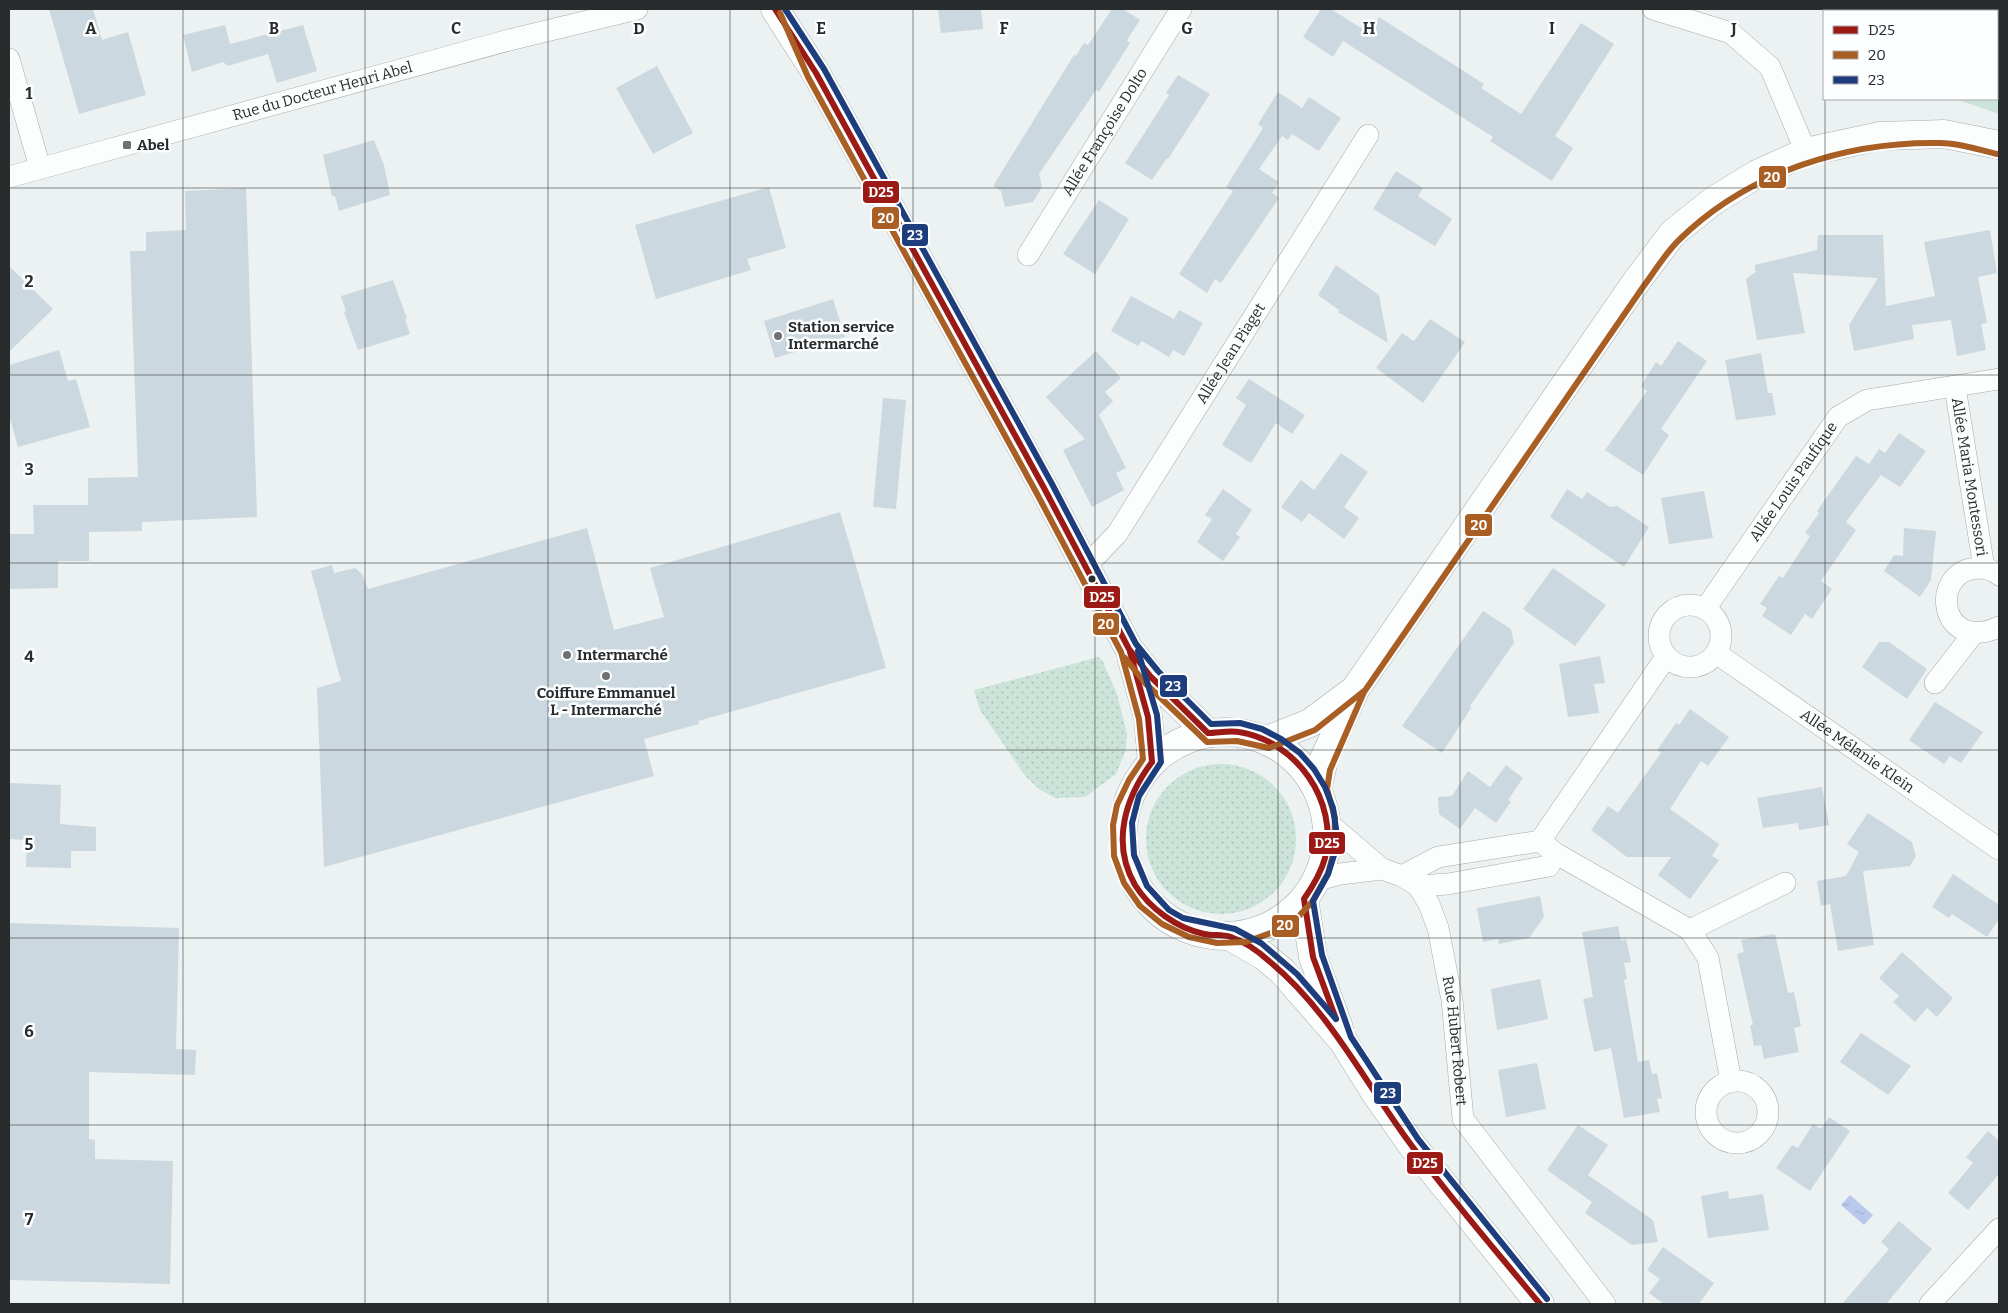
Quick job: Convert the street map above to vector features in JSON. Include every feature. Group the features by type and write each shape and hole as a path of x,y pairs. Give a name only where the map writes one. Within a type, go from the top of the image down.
{"main road":[{"path":"775,9 816,73 1086,566 1129,649 1151,677 1208,733"},
{"path":"788,9 816,73"},
{"path":"1318,790 1324,759 1356,688 1636,282 1673,233 1713,201 1757,174 1806,152 1880,136 1944,134 1999,145"},
{"path":"1129,649 1148,717 1152,762"},
{"path":"1267,740 1310,723 1356,688"},
{"path":"1238,732 1267,740 1288,753 1305,770 1318,790 1327,822 1326,851 1310,889 1283,918 1258,931 1229,936 1206,934 1179,926 1155,910 1141,893 1130,874 1123,851 1122,827 1127,804 1137,781 1152,762 1178,742 1208,733 1238,732"},
{"path":"1310,889 1314,957 1344,1041"},
{"path":"1229,936 1264,956 1282,972 1344,1041 1376,1094 1411,1144 1540,1304"}],"street":[{"name":"Rue du Docteur Henri Abel","path":"9,177 509,40 638,9"},
{"name":"Allée Françoise Dolto","path":"1028,256 1181,9"},
{"path":"1653,9 1731,33 1770,67 1806,152"},
{"path":"9,59 40,168"},
{"name":"Allée Jean Piaget","path":"1086,566 1117,534 1368,135"},
{"name":"Allée Louis Paufique","path":"1705,609 1838,416 1867,400 1999,379"},
{"name":"Allée Maria Montessori","path":"1955,386 1992,572 1972,568 1961,573 1953,580 1948,590 1946,601 1948,615 1955,624 1973,634"},
{"path":"1690,605 1705,609 1717,620 1721,635 1716,653 1707,663 1688,668 1674,663 1666,657 1658,637 1662,621 1674,609 1690,605"},
{"path":"1935,683 1973,634 1984,634 1999,627"},
{"name":"Allée Mélanie Klein","path":"1716,653 1999,849"},
{"path":"1310,889 1340,874 1401,877 1448,884 1548,866 1547,847 1666,657"},
{"path":"1327,822 1401,877"},
{"path":"1547,847 1690,930 1708,958 1731,1081"},
{"name":"Rue Hubert Robert","path":"1401,877 1430,904 1440,937 1452,1000 1464,1119 1605,1304"},
{"path":"1690,930 1786,883"},
{"path":"1930,1304 1999,1229"}],"green space":[{"path":"1999,9 1999,114 1958,100 1998,100 1998,10 1936,10"},
{"path":"1099,657 1117,694 1127,734 1126,750 1116,774 1085,797 1055,798 1039,789 1026,777 980,710 974,690"},
{"path":"1221,764 1250,770 1274,786 1290,810 1296,839 1290,868 1274,892 1250,908 1221,914 1192,908 1168,892 1152,868 1146,839 1152,810 1168,786 1192,770"}],"water":[{"path":"1850,1195 1873,1215 1864,1225 1841,1205"}],"building":[{"path":"49,9 93,9 102,40 128,32 146,95 79,114"},
{"path":"938,9 981,9 983,29 941,33"},
{"path":"1112,9 1123,9 1140,20 1127,40 1130,43 1099,92 1096,90 1039,174 1042,187 1033,202 1005,207 1001,191 993,186 1074,55 1076,56 1084,43 1088,45"},
{"path":"1321,9 1331,9 1369,33 1379,17 1484,84 1481,88 1521,114 1581,23 1614,44 1555,136 1573,148 1552,181 1490,141 1493,137 1343,41 1333,57 1303,37"},
{"path":"225,25 230,44 303,25 317,71 277,83 268,54 228,66 223,62 192,72 183,35"},
{"path":"657,66 693,133 653,154 616,88"},
{"path":"1178,75 1210,94 1168,159 1152,180 1125,163 1169,95 1166,93"},
{"path":"1278,92 1302,108 1309,97 1341,118 1319,151 1292,134 1288,140 1282,136 1259,169 1279,182 1272,193 1279,198 1221,283 1215,279 1207,293 1179,274 1233,191 1226,187 1263,128 1258,124"},
{"path":"374,140 384,165 390,195 339,211 335,196 332,196 323,155"},
{"path":"1396,171 1423,188 1418,196 1452,219 1435,246 1373,209"},
{"path":"769,187 786,248 747,259 751,270 656,299 635,225"},
{"path":"246,188 257,517 142,522 142,531 89,532 89,561 58,561 58,588 9,589 9,534 34,534 33,505 88,505 88,478 138,477 130,251 146,251 146,232 186,230 185,191"},
{"path":"1099,200 1129,219 1095,274 1063,254"},
{"path":"1990,230 1997,273 1978,277 1987,323 1981,324 1986,350 1957,356 1951,320 1912,325 1914,339 1854,351 1849,325 1878,278 1793,273 1805,333 1757,340 1746,279 1757,271 1755,271 1755,265 1817,250 1818,235 1883,235 1886,306 1935,296 1924,242"},
{"path":"1336,265 1379,295 1388,343 1338,312 1339,310 1318,295"},
{"path":"9,266 53,309 9,352"},
{"path":"393,280 407,319 405,319 410,334 358,350 344,312 346,311 341,296"},
{"path":"1131,296 1174,319 1179,310 1203,323 1184,356 1173,350 1169,357 1142,341 1138,346 1111,331"},
{"path":"833,299 845,337 775,358 764,321"},
{"path":"1430,319 1465,342 1423,403 1376,368 1402,333 1414,341"},
{"path":"1678,341 1707,361 1661,429 1669,435 1643,475 1605,450 1647,391 1641,386 1656,362 1661,366"},
{"path":"59,350 68,381 76,379 90,427 18,447 9,415 9,365"},
{"path":"1096,351 1121,378 1105,392 1113,401 1099,415 1126,468 1116,473 1124,490 1092,507 1063,450 1085,439 1046,397"},
{"path":"1761,353 1768,393 1772,393 1776,415 1736,420 1725,360"},
{"path":"1249,379 1305,415 1292,434 1276,423 1251,463 1222,445 1246,405 1236,398"},
{"path":"883,398 906,400 896,509 873,507"},
{"path":"1899,433 1926,451 1900,487 1881,475 1868,492 1846,522 1856,530 1821,581 1832,589 1812,619 1805,614 1791,635 1762,616 1767,608 1760,604 1779,576 1783,578 1810,536 1805,533 1819,513 1817,511 1856,456 1869,464 1879,449 1885,453"},
{"path":"1341,453 1368,472 1344,507 1359,518 1344,539 1309,513 1302,522 1281,507 1301,480 1314,490"},
{"path":"1223,489 1252,510 1236,534 1240,537 1223,561 1197,542 1212,519 1205,515"},
{"path":"1567,489 1582,499 1587,492 1610,507 1617,506 1649,527 1624,567 1550,517"},
{"path":"1704,491 1713,538 1669,544 1661,498"},
{"path":"840,512 886,668 698,721 699,724 644,739 654,776 324,867 317,688 341,681 311,571 332,565 334,573 355,568 362,574 368,589 587,528 614,630 664,617 650,568"},
{"path":"1904,528 1936,531 1931,580 1920,597 1884,571 1894,555 1903,556"},
{"path":"1553,568 1606,605 1575,646 1523,609"},
{"path":"1483,611 1511,629 1514,643 1470,706 1471,708 1442,753 1402,726"},
{"path":"1879,642 1889,642 1927,669 1907,699 1862,667"},
{"path":"1600,656 1605,683 1594,684 1599,713 1568,717 1559,664"},
{"path":"1935,702 1983,732 1961,763 1950,756 1944,764 1909,740"},
{"path":"1690,709 1729,737 1708,766 1701,761 1670,809 1719,844 1712,856 1719,860 1690,899 1658,875 1671,857 1627,857 1591,830 1608,806 1618,813 1661,753 1657,750 1676,723 1679,725"},
{"path":"1506,765 1523,778 1508,800 1511,802 1496,823 1475,808 1460,829 1439,814 1438,797 1452,796 1468,771 1490,787"},
{"path":"9,783 61,785 60,824 96,827 96,851 71,851 71,868 26,867 27,840 9,839"},
{"path":"1822,787 1829,825 1799,830 1798,823 1763,828 1757,798"},
{"path":"1868,813 1912,842 1916,856 1910,866 1863,871 1874,945 1838,951 1830,904 1821,906 1817,881 1846,876 1859,852 1847,844"},
{"path":"1953,874 1999,905 1999,919 1987,937 1952,914 1949,918 1932,907"},
{"path":"1540,896 1544,917 1529,938 1499,944 1498,939 1483,942 1477,908"},
{"path":"9,923 179,928 176,1049 196,1050 195,1075 89,1072 89,1139 95,1140 95,1159 173,1161 170,1284 9,1280"},
{"path":"1618,926 1621,941 1626,939 1631,962 1624,963 1627,979 1624,980 1638,1062 1649,1060 1652,1074 1657,1073 1662,1098 1657,1099 1660,1112 1624,1118 1611,1048 1594,1052 1583,999 1593,997 1582,932"},
{"path":"1775,934 1788,993 1794,992 1801,1026 1794,1028 1799,1052 1764,1059 1761,1045 1754,1046 1750,1025 1753,1025 1737,954 1744,952 1741,940"},
{"path":"1902,952 1953,998 1937,1017 1927,1008 1915,1022 1893,1002 1899,996 1879,978"},
{"path":"1540,979 1548,1019 1497,1030 1491,989"},
{"path":"1861,1033 1911,1066 1888,1095 1840,1062"},
{"path":"1537,1063 1546,1109 1506,1117 1498,1070"},
{"path":"1829,1117 1850,1131 1810,1191 1776,1168 1792,1145 1798,1148 1813,1124 1821,1129"},
{"path":"1578,1125 1608,1145 1588,1175 1653,1220 1658,1242 1632,1245 1585,1213 1592,1202 1547,1170"},
{"path":"1988,1131 1999,1141 1999,1174 1968,1210 1948,1193 1973,1163 1966,1157"},
{"path":"1728,1191 1729,1199 1763,1194 1769,1230 1708,1238 1701,1196"},
{"path":"1899,1221 1932,1249 1886,1304 1842,1304 1889,1249 1881,1242"},
{"path":"1663,1247 1714,1283 1699,1304 1664,1304 1649,1293 1660,1279 1647,1270"}],"transit line":[{"name":"D25","path":"775,9 816,73 1044,488 1129,649 1151,677 1208,733"},
{"name":"23","path":"785,9 824,69 1052,484 1136,644 1158,671 1211,724 1240,723 1262,729 1281,739 1300,753 1314,769 1325,787 1333,808 1336,829 1335,852 1328,874 1313,901 1322,955 1351,1037 1418,1139 1547,1299"},
{"name":"20","path":"780,13 808,77 1036,492 1121,652 1139,719 1143,759 1129,780 1117,805 1113,825 1114,856 1124,883 1140,906 1162,924 1189,937 1217,943 1246,942 1279,930 1299,916 1312,902 1328,874 1334,851 1335,818 1327,789 1330,770 1364,692 1643,287 1675,244 1707,216 1737,195 1801,165 1835,155 1870,148 1941,143 1962,145 1997,154"},
{"name":"23","path":"1138,651 1157,715 1161,762 1139,796 1132,823 1134,855 1147,886 1169,910 1183,918 1235,929 1261,943 1297,974 1336,1019"},
{"name":"D25","path":"1130,652 1148,717 1152,762"},
{"name":"20","path":"1125,658 1145,683 1207,742 1237,741 1269,748 1315,730 1364,691"},
{"name":"D25","path":"1208,733 1239,732 1260,738 1278,747 1295,761 1309,777 1319,795 1328,837 1325,858 1316,879 1304,899 1313,957 1336,1019"},
{"name":"D25","path":"1152,762 1135,790 1124,821 1124,853 1128,869 1141,894 1165,916 1184,927 1204,934 1231,937 1246,944 1265,957 1290,980 1310,1001 1345,1047 1425,1163 1540,1304"}],"place":[{"name":"Abel","path":"127,145"},
{"name":"Station service Intermarché","path":"778,336"},
{"name":"Intermarché","path":"567,655"},
{"name":"Coiffure Emmanuel L - Intermarché","path":"606,676"}]}
